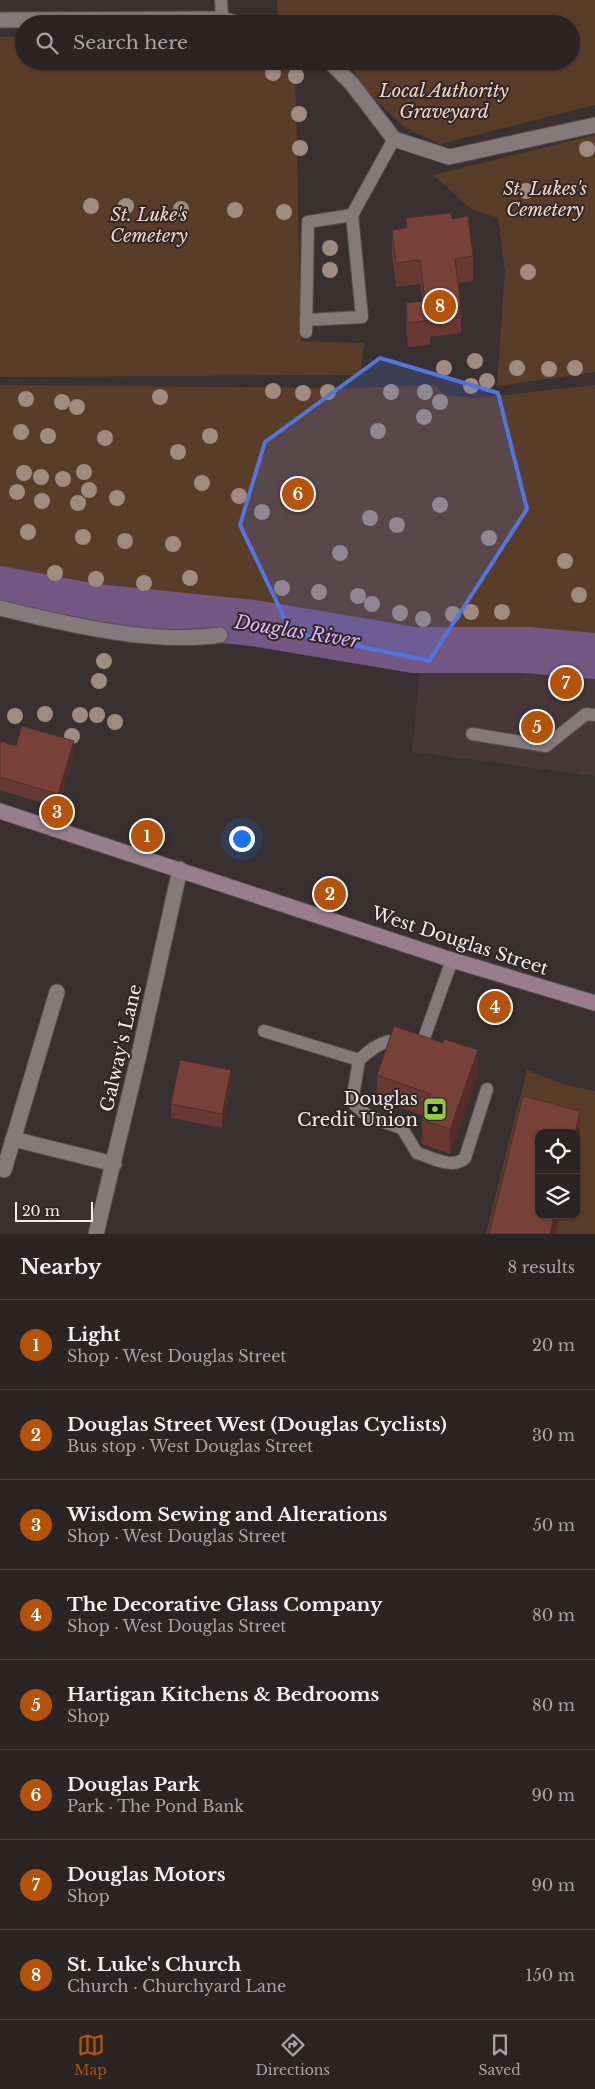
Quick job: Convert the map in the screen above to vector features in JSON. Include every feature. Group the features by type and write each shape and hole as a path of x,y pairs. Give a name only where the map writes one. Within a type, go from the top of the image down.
{"main road":[{"name":"West Douglas Street","path":"0,811 452,960 595,1002"}],"street":[{"path":"0,20 15,20"},
{"path":"338,70 352,84 394,139 449,157 595,125"},
{"path":"0,608 58,623 133,634 206,637 220,635"},
{"name":"Galway's Lane","path":"96,1234 114,1164 180,869"},
{"path":"4,1170 57,992"},
{"path":"13,1139 114,1164"}],"lane":[{"path":"221,0 222,15"},
{"path":"352,215 308,222 306,326 362,317 352,215 394,139"},
{"path":"472,734 546,746 586,714 595,715"},
{"path":"452,960 423,1041 394,1039 380,1043 359,1060 353,1096 355,1105 369,1117 402,1128 417,1153 449,1163 461,1161 465,1158 487,1089"},
{"path":"264,1031 359,1060"}],"highlighted area":[{"path":"380,358 498,393 527,509 429,661 291,632 240,525 265,442"}],"shaded area":[{"path":"441,653 558,659 558,667 595,671 595,776 412,752 421,659"}],"green space":[{"name":"Local Authority Graveyard","path":"277,0 595,0 595,105 440,144 404,127 360,85 354,70 580,70 580,15 278,15"},
{"name":"St. Luke's Cemetery","path":"0,37 15,37 15,70 295,70 301,341 364,343 360,375 0,377"},
{"name":"St. Lukes's Cemetery","path":"595,135 595,372 497,386 505,271 498,218 471,209 433,175"},
{"path":"0,385 355,388 435,385 445,395 478,398 595,385 595,653 469,630 46,598 0,589"},
{"path":"527,1070 565,1085 595,1091 595,1234 486,1234"}],"building":[{"path":"451,213 452,219 468,216 473,256 455,259 461,308 429,313 430,320 408,323 406,303 425,301 420,260 396,263 392,230 407,228 406,218"},
{"path":"22,726 74,741 58,794 0,777 0,741 16,746"},
{"path":"394,1026 443,1043 444,1039 478,1050 450,1129 422,1120 431,1094 377,1075"},
{"path":"180,1060 231,1070 222,1114 171,1104"},
{"path":"523,1096 580,1111 576,1129 535,1129 535,1219 553,1219 550,1234 489,1234"}],"waterway":[{"name":"Douglas River","path":"0,589 95,607 253,623 414,650 527,650 595,656"}],"place":[{"name":"St. Luke's Church","path":"440,306"},
{"name":"Douglas Park","path":"298,494"},
{"name":"Douglas Motors","path":"566,683"},
{"name":"Hartigan Kitchens & Bedrooms","path":"537,727"},
{"name":"Wisdom Sewing and Alterations","path":"57,812"},
{"name":"Light","path":"147,836"},
{"name":"Douglas Street West (Douglas Cyclists)","path":"330,894"},
{"name":"The Decorative Glass Company","path":"495,1007"},
{"name":"Douglas Credit Union","path":"435,1109"}]}
